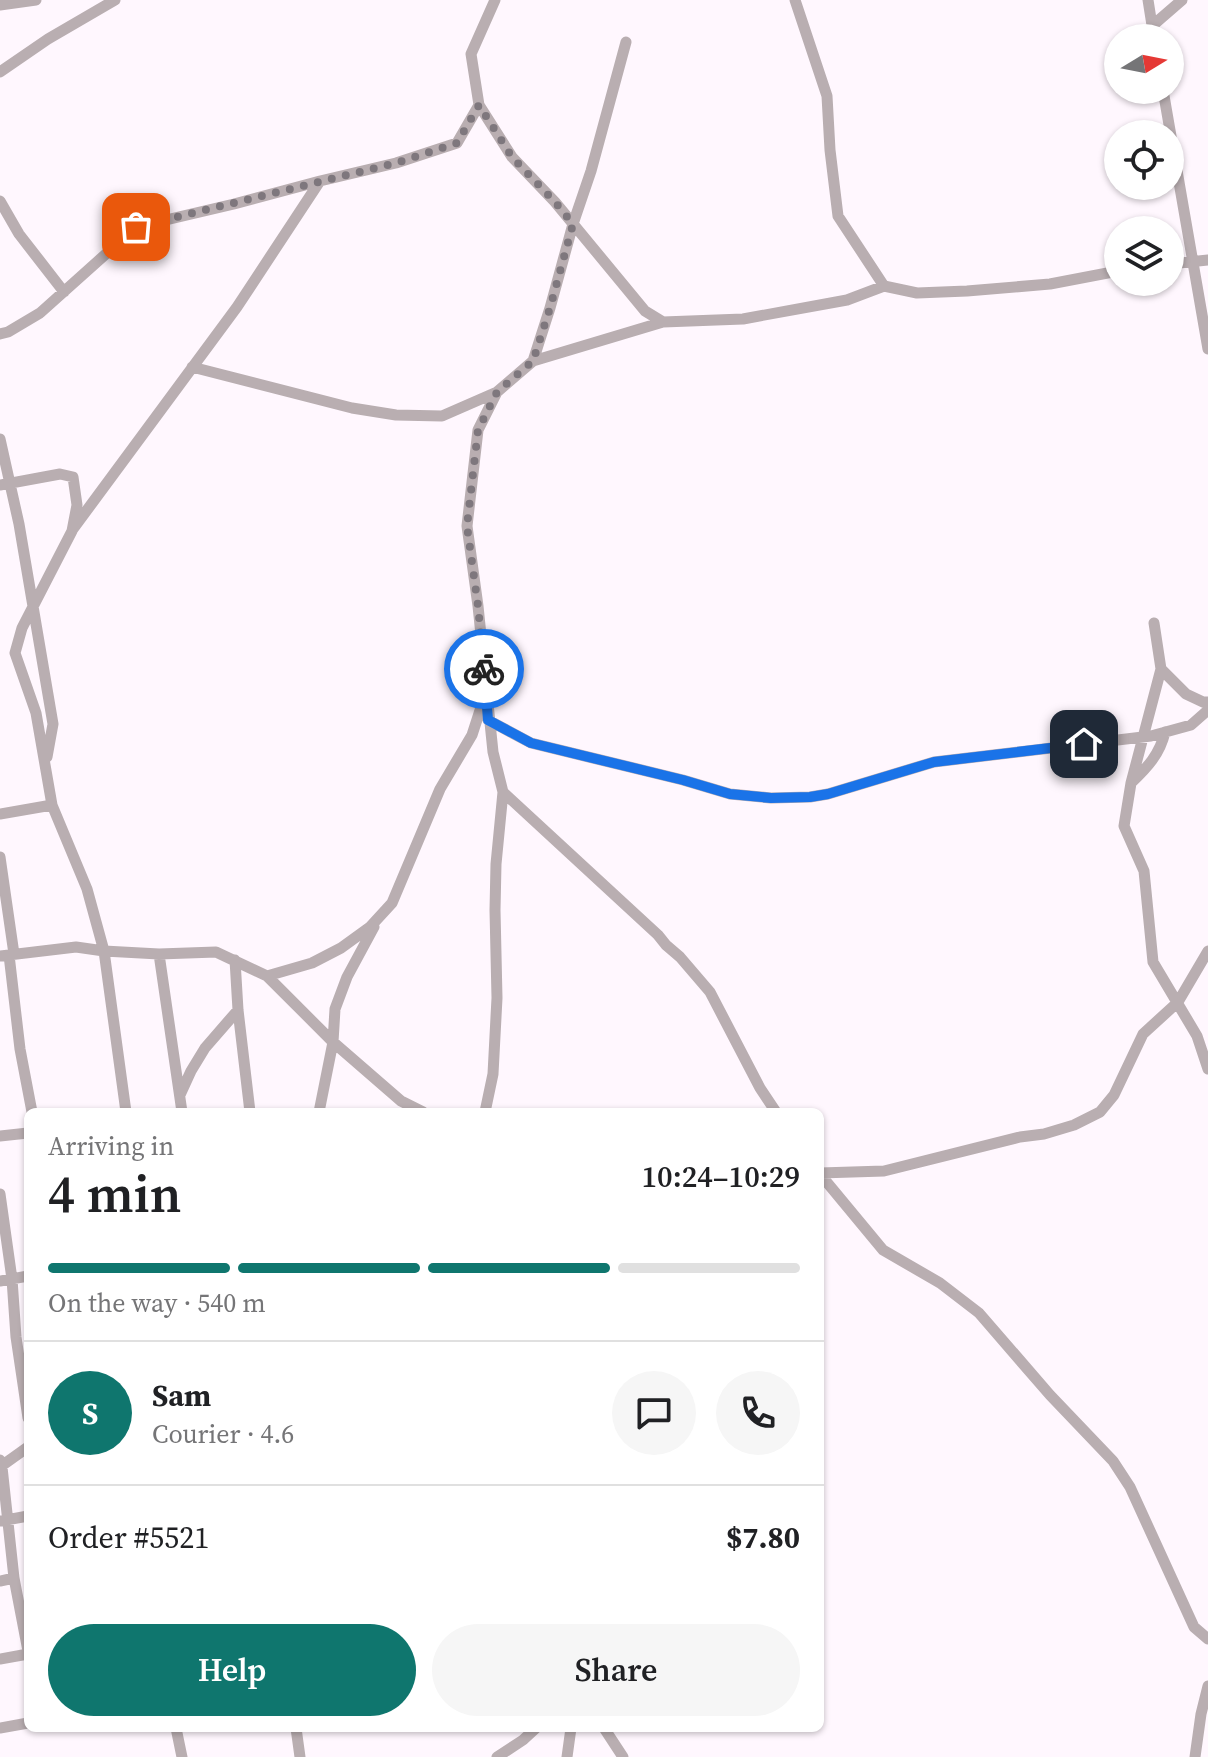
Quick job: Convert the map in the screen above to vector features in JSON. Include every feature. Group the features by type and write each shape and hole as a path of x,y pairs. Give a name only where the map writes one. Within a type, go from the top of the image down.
{"street":[{"path":"0,5 36,0"},
{"path":"0,72 48,39 115,0"},
{"path":"495,0 471,54 479,105 512,157 555,202 645,311 663,322"},
{"path":"795,0 827,96 838,216 884,286"},
{"path":"1148,0 1152,24"},
{"path":"1160,24 1182,0"},
{"path":"533,361 591,171 626,42"},
{"path":"1165,104 1208,349"},
{"path":"0,334 40,313 136,227 396,163 457,143 479,105"},
{"path":"125,1108 104,951 87,889 52,805 36,713 15,653 22,628 72,531 237,307 320,181"},
{"path":"0,201 19,234 64,292"},
{"path":"1184,263 1208,260"},
{"path":"192,367 352,408 396,415 442,416 497,392 533,361 663,322 743,319 847,300 884,286 917,293 967,291 1050,284 1104,274"},
{"path":"486,1108 493,1074 497,998 496,864 503,792 488,720 467,526 478,430 497,392"},
{"path":"0,439 5,484 33,606 53,724 46,771"},
{"path":"5,484 60,474 73,477 77,505 72,531"},
{"path":"1154,623 1161,669 1131,783 1124,826 1144,871 1153,962 1197,1036 1208,1069"},
{"path":"1161,669 1186,694 1208,702"},
{"path":"267,976 312,963 341,948 370,927 392,903 440,789 472,735 486,694"},
{"path":"488,720 531,743 730,794 771,798 828,794 934,762 1143,737 1191,725 1208,710"},
{"path":"1131,783 1152,763 1163,743 1165,732"},
{"path":"503,792 658,935 710,992 773,1108"},
{"path":"0,814 52,805"},
{"path":"0,857 7,955 31,1108"},
{"path":"320,1108 333,1042 335,1009 347,977 380,916"},
{"path":"7,955 76,947 159,954 216,952 267,976 333,1042 401,1101 415,1108"},
{"path":"824,1174 884,1171 1020,1137 1044,1134 1074,1125 1100,1112 1114,1095 1143,1034 1178,1002 1208,951"},
{"path":"159,954 182,1108"},
{"path":"235,960 250,1108"},
{"path":"180,1096 205,1048 238,1010"},
{"path":"0,1136 24,1133"},
{"path":"824,1179 883,1250 940,1283 979,1313 1050,1395 1113,1461 1130,1487 1194,1627 1208,1639"},
{"path":"0,1194 6,1280 24,1391"},
{"path":"24,1450 1,1464 3,1520 24,1632"},
{"path":"3,1520 24,1517"},
{"path":"0,1581 14,1578"},
{"path":"0,1659 24,1654"},
{"path":"1195,1757 1208,1686"},
{"path":"0,1728 24,1724"},
{"path":"177,1732 182,1757"},
{"path":"297,1732 300,1757"},
{"path":"497,1757 532,1732"},
{"path":"567,1757 570,1732"},
{"path":"607,1732 623,1757"}],"way so far":[{"path":"136,227 396,163 457,143 479,105 512,157 573,224 533,361 497,392 478,430 467,526 484,669"}],"route":[{"path":"484,669 488,720 531,743 730,794 771,798 810,797 934,762 1084,744"}]}
